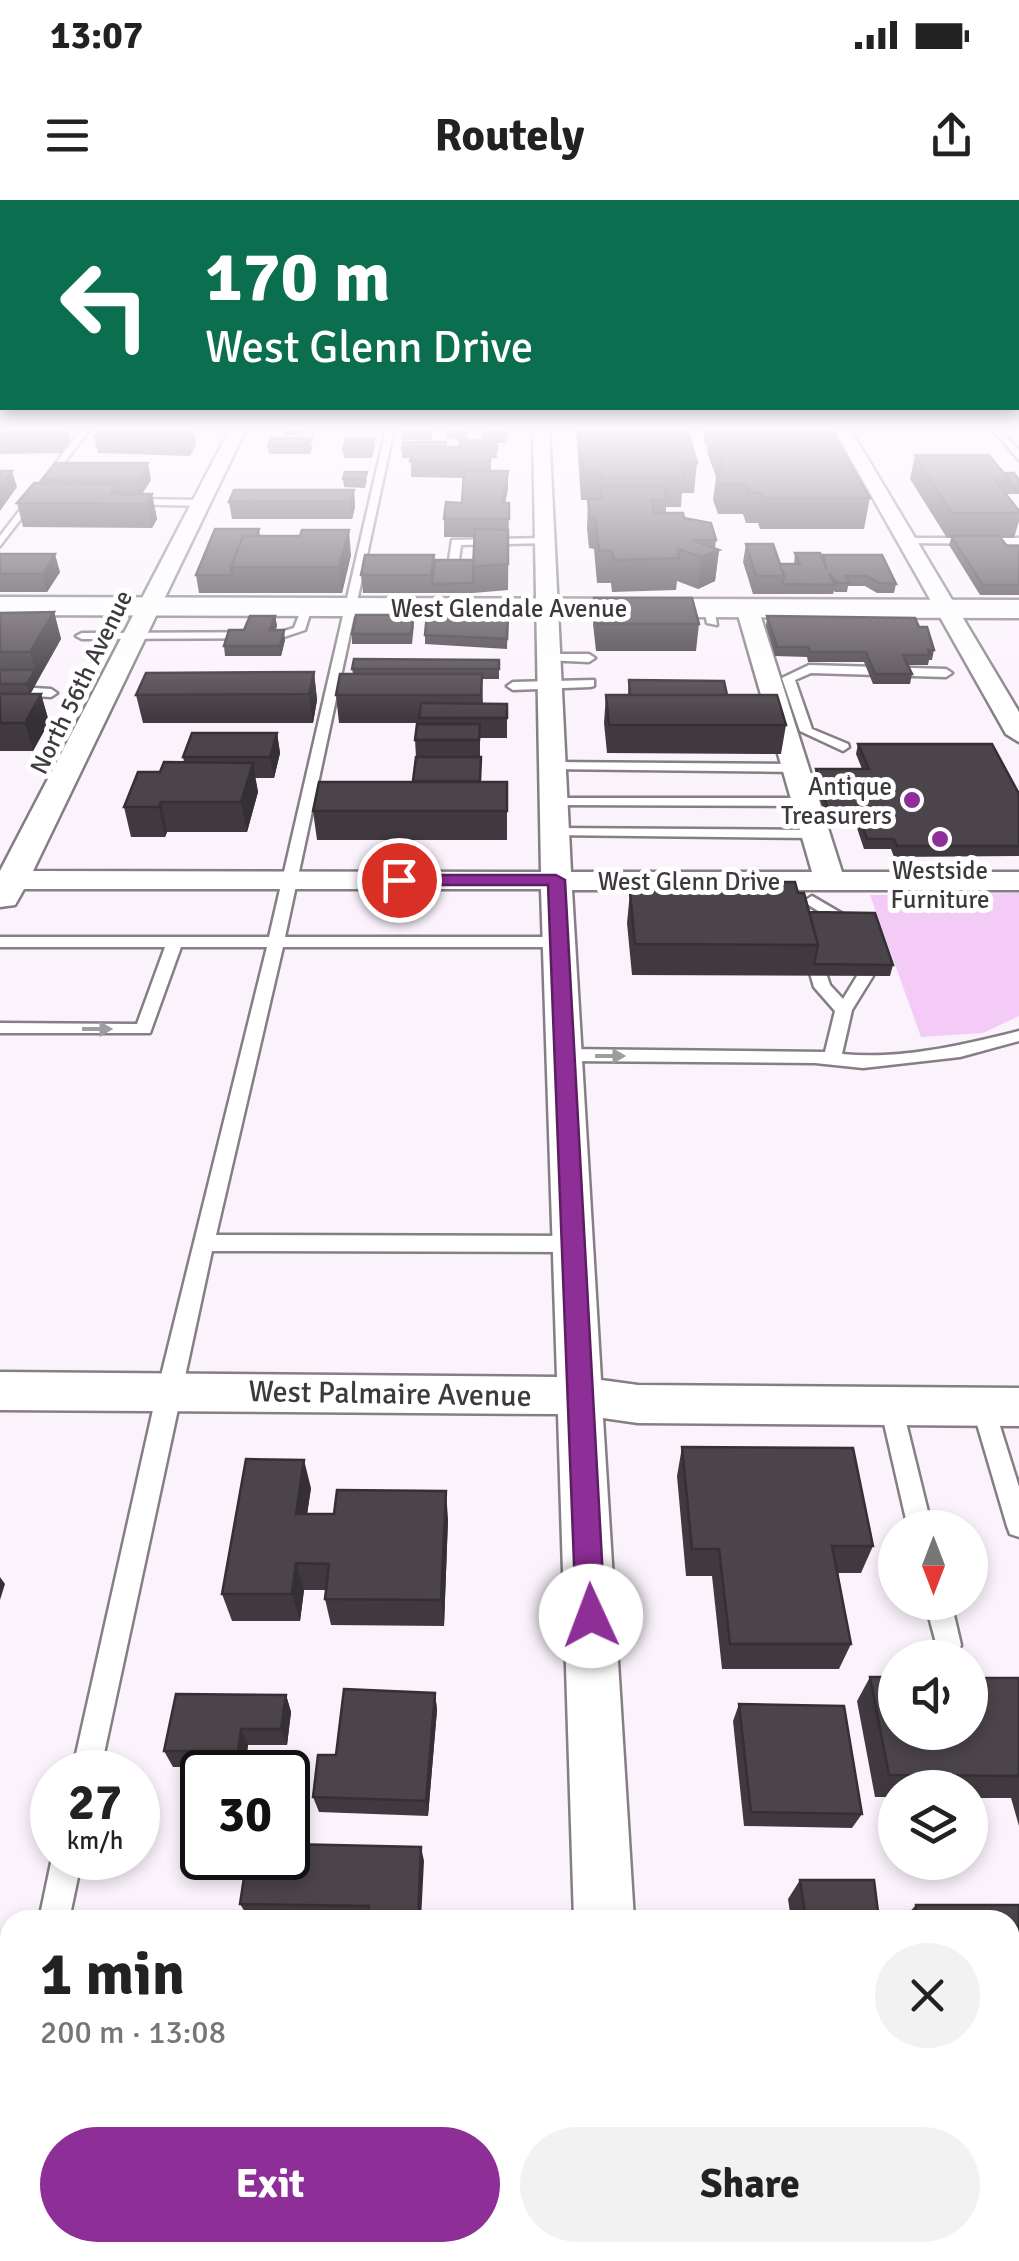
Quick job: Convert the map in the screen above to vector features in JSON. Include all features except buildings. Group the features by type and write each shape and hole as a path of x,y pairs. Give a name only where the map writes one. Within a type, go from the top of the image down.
{"main road":[{"name":"West Glendale Avenue","path":"0,606 545,608 711,616 747,608 1019,609"}],"street":[{"name":"North 56th Avenue","path":"4,889 190,525"},
{"path":"543,525 545,608 536,677 554,800 604,1910"},
{"path":"896,525 1019,734"},
{"path":"747,608 816,834 821,891"},
{"name":"West Glenn Drive","path":"4,889 289,880 556,880 821,891 1019,881"},
{"name":"West Palmaire Avenue","path":"0,1391 582,1396 638,1404 1001,1407"}],"lane":[{"path":"91,1750 168,1392 276,941 367,525"},
{"path":"454,567 456,542 544,541"},
{"path":"905,541 1019,541"},
{"path":"82,636 281,635 300,630 307,607"},
{"path":"536,677 589,658"},
{"path":"842,747 806,731 788,678 798,673 816,680 922,681 940,680 946,673"},
{"path":"536,677 590,683"},
{"path":"0,690 52,693"},
{"path":"554,800 796,768"},
{"path":"554,800 806,802"},
{"path":"554,800 816,834"},
{"path":"811,923 821,891"},
{"path":"821,891 849,976 832,1059"},
{"path":"816,941 822,988 844,1010"},
{"path":"0,942 559,942"},
{"path":"0,1028 144,1029 175,942"},
{"path":"565,1055 891,1060 960,1052 1019,1036"},
{"path":"202,1243 574,1244"},
{"path":"891,1406 916,1510"},
{"path":"1001,1407 1019,1526"},
{"path":"56,1910 62,1880"}],"shaded area":[{"path":"1019,893 1019,1016 983,1033 921,1037 870,895"}],"place":[{"name":"Antique Treasurers","path":"912,800"},
{"name":"Westside Furniture","path":"940,839"}],"route":[{"path":"399,880 556,880 591,1616"}]}
